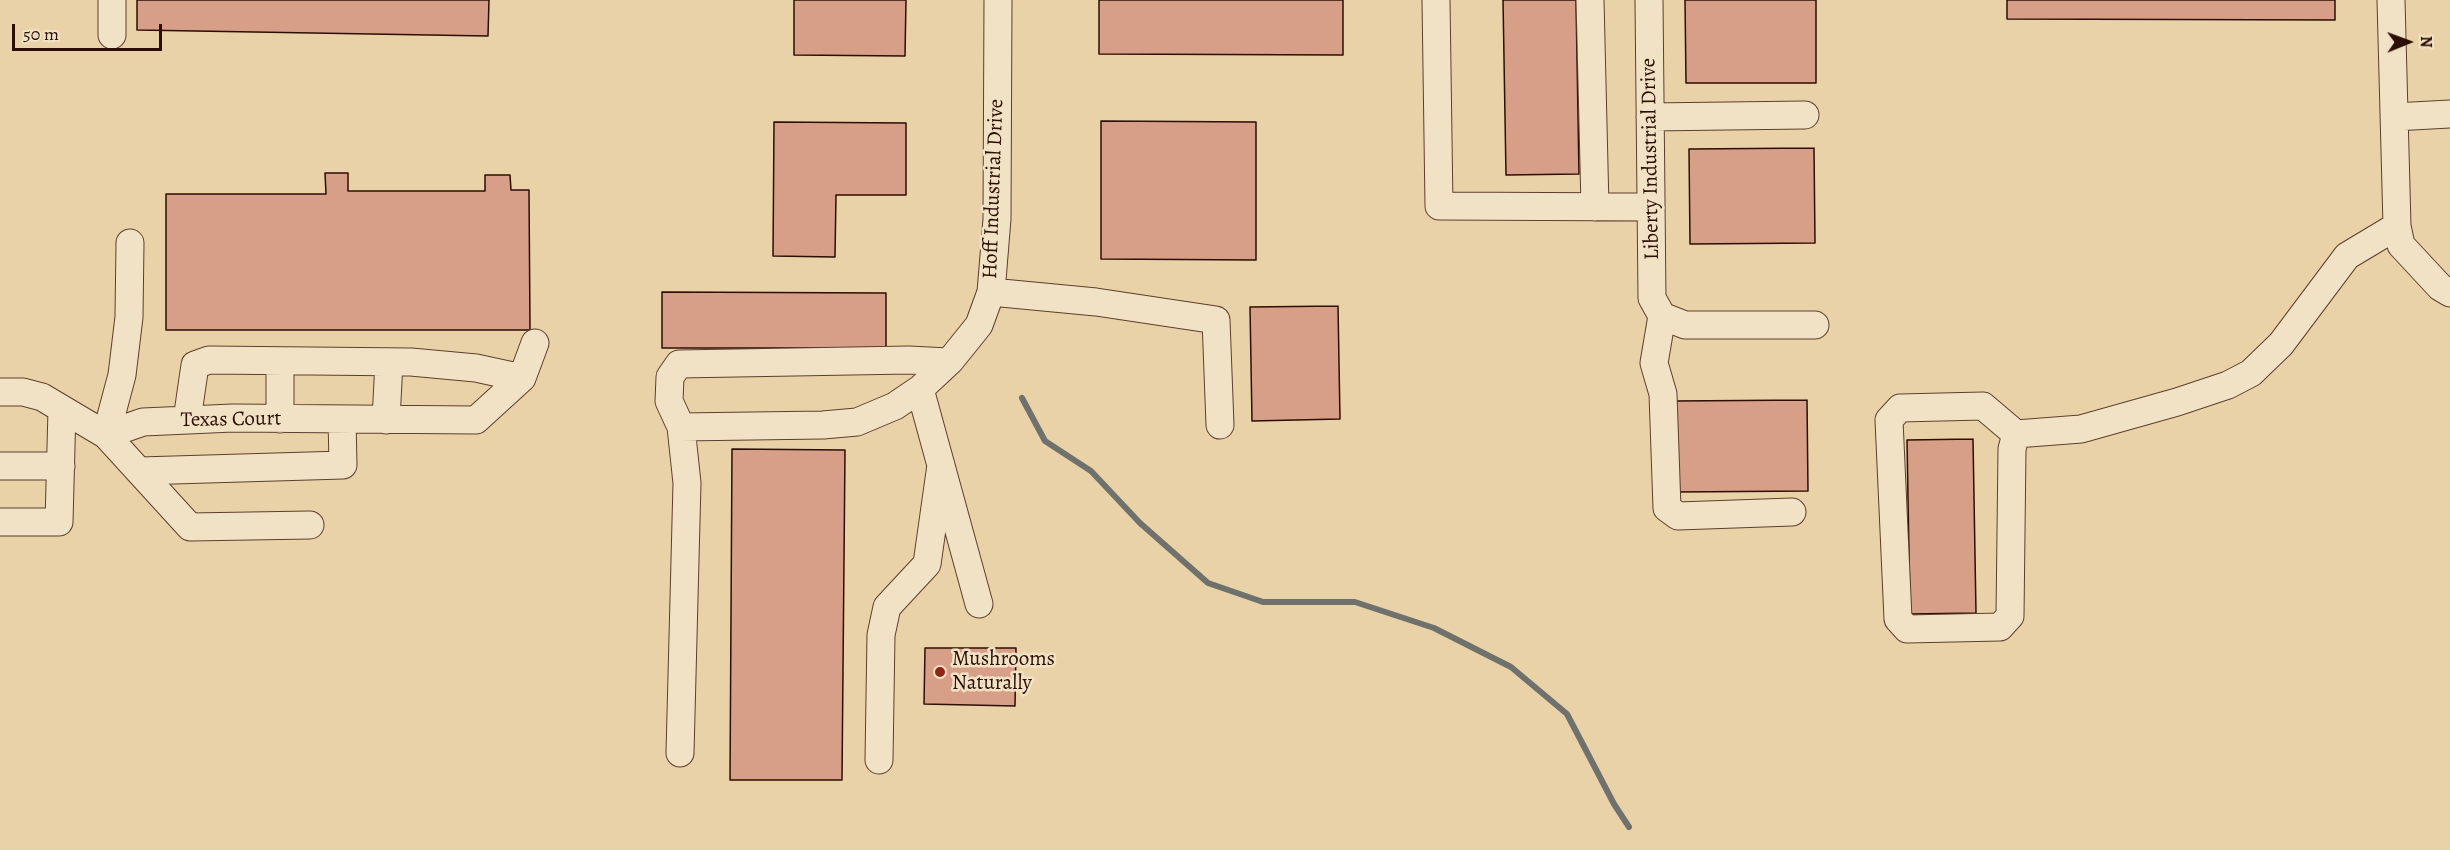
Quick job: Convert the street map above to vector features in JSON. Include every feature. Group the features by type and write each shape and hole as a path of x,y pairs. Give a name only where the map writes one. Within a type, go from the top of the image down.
{"street":[{"path":"112,0 112,35"},
{"name":"Hoff Industrial Drive","path":"681,427 823,425 856,422 895,406 921,389 948,362 979,325 991,292 997,219 998,0"},
{"path":"1436,0 1439,206 1651,207"},
{"path":"1590,0 1595,207"},
{"name":"Liberty Industrial Drive","path":"1649,0 1652,298 1662,316"},
{"path":"2391,0 2399,235 2440,288 2450,293"},
{"path":"1650,117 1805,114"},
{"path":"2394,117 2450,114"},
{"path":"2016,434 2012,449 2010,616 2000,627 1907,629 1898,619 1889,420 1900,408 1983,406 2016,434 2081,429 2228,385 2251,373 2281,344 2347,256 2399,235"},
{"path":"106,435 122,375 129,317 130,243"},
{"path":"991,292 1096,302 1216,320 1220,425"},
{"path":"1792,512 1678,516 1667,508 1663,394 1654,363 1662,316 1685,325 1815,325"},
{"path":"187,420 195,365 209,360 389,362 476,368 522,378 535,343"},
{"path":"680,753 687,483 681,427 669,401 670,377 679,364 909,360 948,362"},
{"path":"280,361 280,419"},
{"path":"386,420 389,362"},
{"name":"Texas Court","path":"106,435 144,422 187,420 476,420 522,378"},
{"path":"921,389 980,604"},
{"path":"0,392 22,392 42,396 106,435 190,527 310,525"},
{"path":"0,522 59,522 62,409"},
{"path":"140,471 343,465 342,419"},
{"path":"879,760 883,626 887,607 927,564 941,465"},
{"path":"0,466 61,466"}],"building":[{"path":"137,0 489,0 488,36 137,30"},
{"path":"794,0 906,0 905,56 794,55"},
{"path":"1099,0 1343,0 1343,55 1099,54"},
{"path":"1503,0 1576,0 1579,174 1506,175"},
{"path":"1685,0 1816,0 1816,83 1686,83"},
{"path":"2007,0 2335,0 2335,20 2007,19"},
{"path":"1101,121 1256,122 1256,260 1101,259"},
{"path":"774,122 906,123 906,195 836,195 835,257 773,256"},
{"path":"1814,148 1815,243 1690,244 1689,149"},
{"path":"325,173 348,173 348,191 485,191 485,175 510,175 511,190 529,190 530,330 166,330 166,194 326,194"},
{"path":"662,292 886,293 886,348 662,348"},
{"path":"1338,306 1340,419 1252,421 1250,307"},
{"path":"1807,400 1808,491 1675,492 1674,401"},
{"path":"1973,439 1976,613 1910,614 1907,440"},
{"path":"732,449 845,450 842,780 730,780"},
{"path":"925,648 1016,648 1015,706 924,704"}],"waterway":[{"path":"1022,398 1045,441 1091,471 1140,523 1208,583 1263,602 1355,602 1434,628 1511,667 1567,714 1614,804 1629,827"}],"place":[{"name":"Mushrooms Naturally","path":"940,672"}]}
